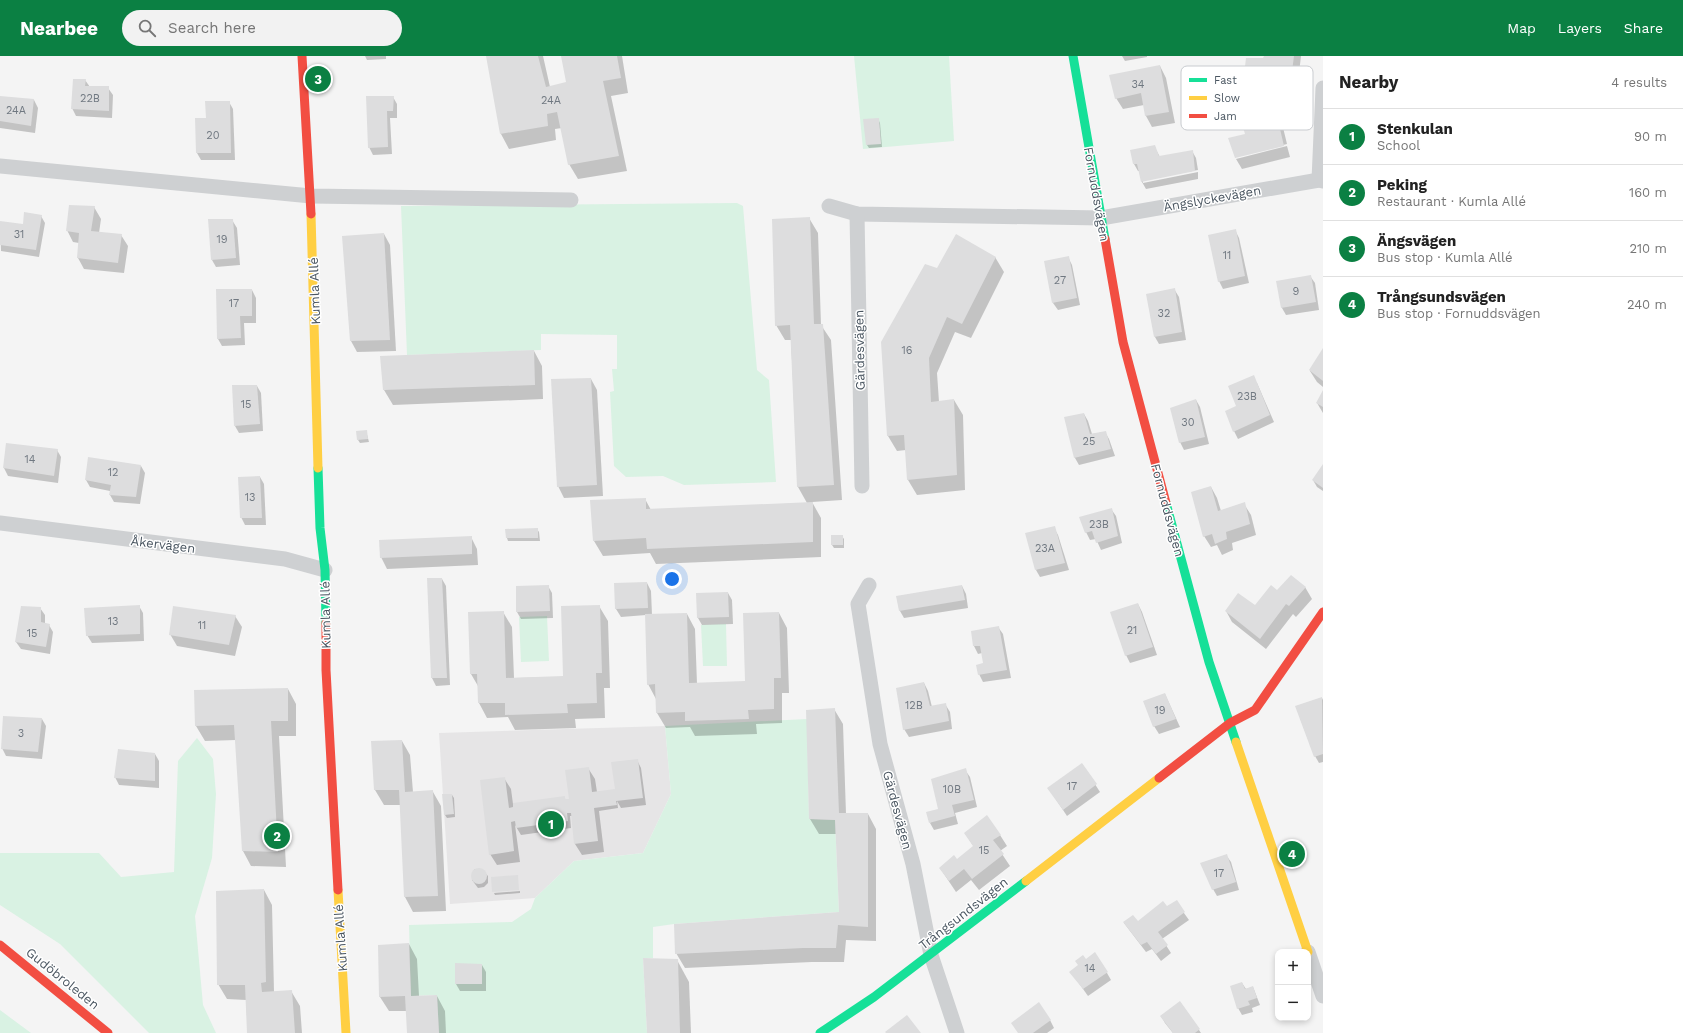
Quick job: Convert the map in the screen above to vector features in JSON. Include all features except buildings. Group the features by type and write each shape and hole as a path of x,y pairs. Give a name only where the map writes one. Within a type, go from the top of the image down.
{"street":[{"name":"Kumla Allé","path":"302,56 311,196 320,528 325,570 326,670 346,1033"},
{"name":"Fornuddsvägen","path":"1073,56 1123,342 1209,662 1307,949"},
{"path":"1321,180 1323,88"},
{"path":"0,166 311,196 571,200"},
{"name":"Ängslyckevägen","path":"1101,218 1321,180"},
{"path":"830,206 857,214 1101,218"},
{"name":"Gärdesvägen","path":"857,214 862,486"},
{"name":"Åkervägen","path":"0,523 285,559 325,570"},
{"name":"Gärdesvägen","path":"869,584 858,604 880,744 913,864 931,955 957,1033"},
{"name":"Trångsundsvägen","path":"820,1033 874,997 931,955 1230,723 1255,710 1323,612"},
{"name":"Gudöbroleden","path":"0,945 93,1019 108,1033"},
{"name":"Gudöbroleden","path":"0,948 87,1027"},
{"name":"Fornuddsvägen","path":"1311,961 1323,996"}],"shaded area":[{"path":"665,726 671,794 643,853 574,861 535,898 450,904 439,733"}],"green space":[{"path":"854,56 949,56 954,141 863,149"},
{"path":"737,203 743,206 757,370 769,380 776,482 684,485 663,476 626,477 614,466 610,392 614,391 612,369 617,369 617,335 541,334 541,350 407,355 401,206"},
{"path":"547,616 549,661 521,662 519,617"},
{"path":"726,624 727,666 703,666 701,625"},
{"path":"807,719 809,819 835,820 839,912 674,924 653,927 653,958 643,958 647,1033 439,1033 437,995 411,996 409,925 512,922 531,909 535,898 574,861 643,853 671,794 665,726"},
{"path":"197,738 213,759 216,794 212,858 195,916 203,1005 216,1033 149,1033 60,944 0,905 0,853 99,853 121,877 174,872 178,761"},
{"path":"0,1010 31,1033 0,1033"}],"traffic: fast":[{"path":"1073,56 1105,239"},
{"path":"318,468 320,528 325,570 326,623"},
{"path":"1166,503 1209,662 1236,742"},
{"path":"820,1033 874,997 1026,881"}],"traffic: slow":[{"path":"311,214 318,468"},
{"path":"1236,742 1307,949"},
{"path":"1026,881 1159,778"},
{"path":"338,890 346,1033"}],"traffic: jam":[{"path":"302,56 311,214"},
{"path":"1105,239 1123,342 1166,503"},
{"path":"1159,778 1230,723 1255,710 1323,612"},
{"path":"326,623 326,670 338,890"},
{"path":"0,945 108,1033"}],"place":[{"name":"Ängsvägen","path":"318,79"},
{"name":"Stenkulan","path":"551,824"},
{"name":"Peking","path":"277,836"},
{"name":"Trångsundsvägen","path":"1292,854"}]}
